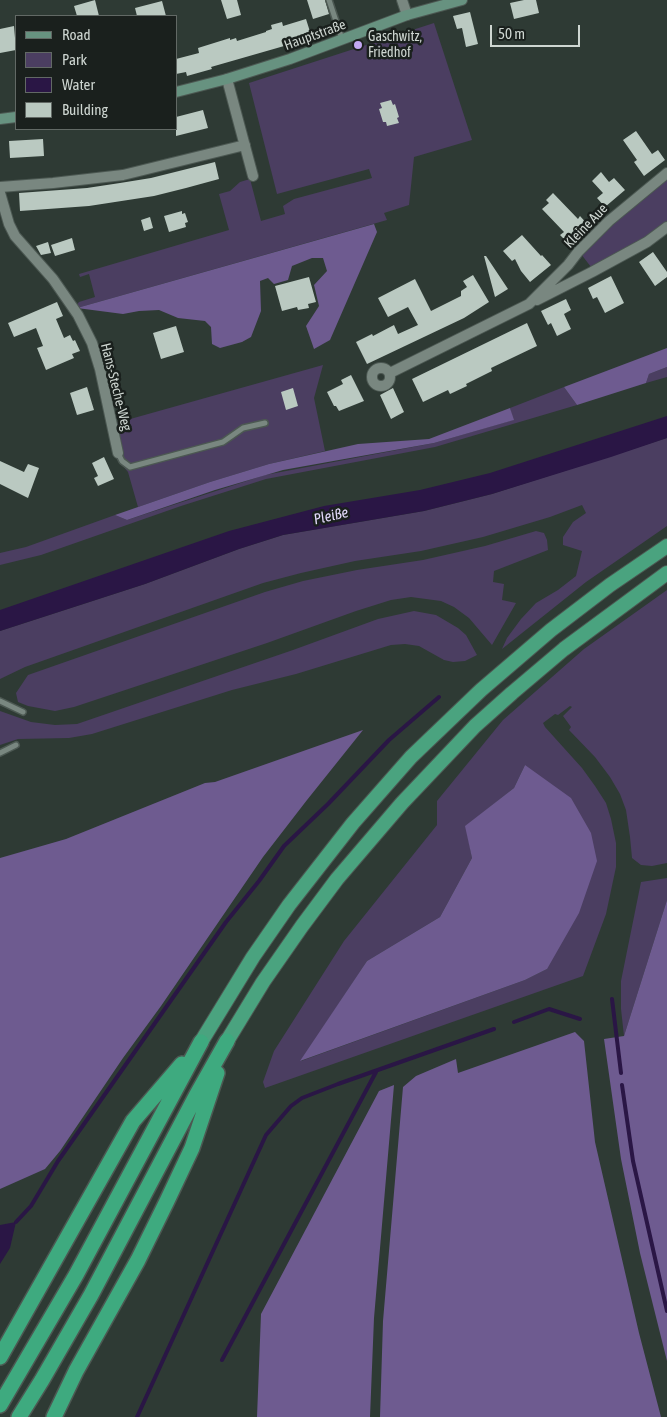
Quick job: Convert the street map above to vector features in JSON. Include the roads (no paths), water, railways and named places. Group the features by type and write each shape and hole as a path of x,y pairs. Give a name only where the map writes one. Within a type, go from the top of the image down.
{"highway":[{"path":"0,1404 76,1275 201,1042 253,957 353,823 411,757 481,690 551,630 610,585 667,546"},
{"path":"18,1417 86,1304 227,1041 264,982 337,879 416,788 475,726 564,649 667,572"},
{"path":"54,1417 76,1372 138,1260 192,1148 227,1041"},
{"path":"0,1357 133,1121 201,1042"},
{"path":"0,1348 32,1302"},
{"path":"45,1417 76,1372"}],"main road":[{"name":"Hauptstraße","path":"178,91 227,79 290,59 407,15 462,0"},
{"path":"0,119 15,117"}],"street":[{"path":"402,0 407,15"},
{"path":"227,79 253,176"},
{"path":"0,187 52,184 123,175 244,146"},
{"name":"Kleine Aue","path":"529,304 609,220 667,173"},
{"name":"Hans-Steche-Weg","path":"0,193 7,219 15,236 53,279 78,315 92,343 100,369 118,453"},
{"name":"Kleine Aue","path":"390,373 592,272 647,242 667,227"}],"lane":[{"path":"329,0 342,39"},
{"name":"Hans-Steche-Weg","path":"118,453 122,461 130,467 223,442 243,428 264,423"},
{"path":"0,702 22,712"},
{"path":"0,753 16,745"}],"water":[{"name":"Pleiße","path":"667,416 667,438 611,457 492,494 424,511 283,535 239,549 145,584 0,631 0,610 229,531 324,506 420,490 490,473"},
{"path":"16,1222 10,1248 0,1264 0,1225"}],"waterway":[{"path":"16,1222 31,1206 58,1161 226,922 284,846 328,804 389,740 439,697"},
{"path":"612,999 621,1073"},
{"path":"514,1022 549,1009 580,1019"},
{"path":"137,1417 266,1135 291,1106 302,1098 338,1084 494,1029"},
{"path":"222,1360 376,1072"},
{"path":"622,1085 633,1161 667,1311"}],"place":[{"name":"Gaschwitz, Friedhof","path":"358,45"}]}
